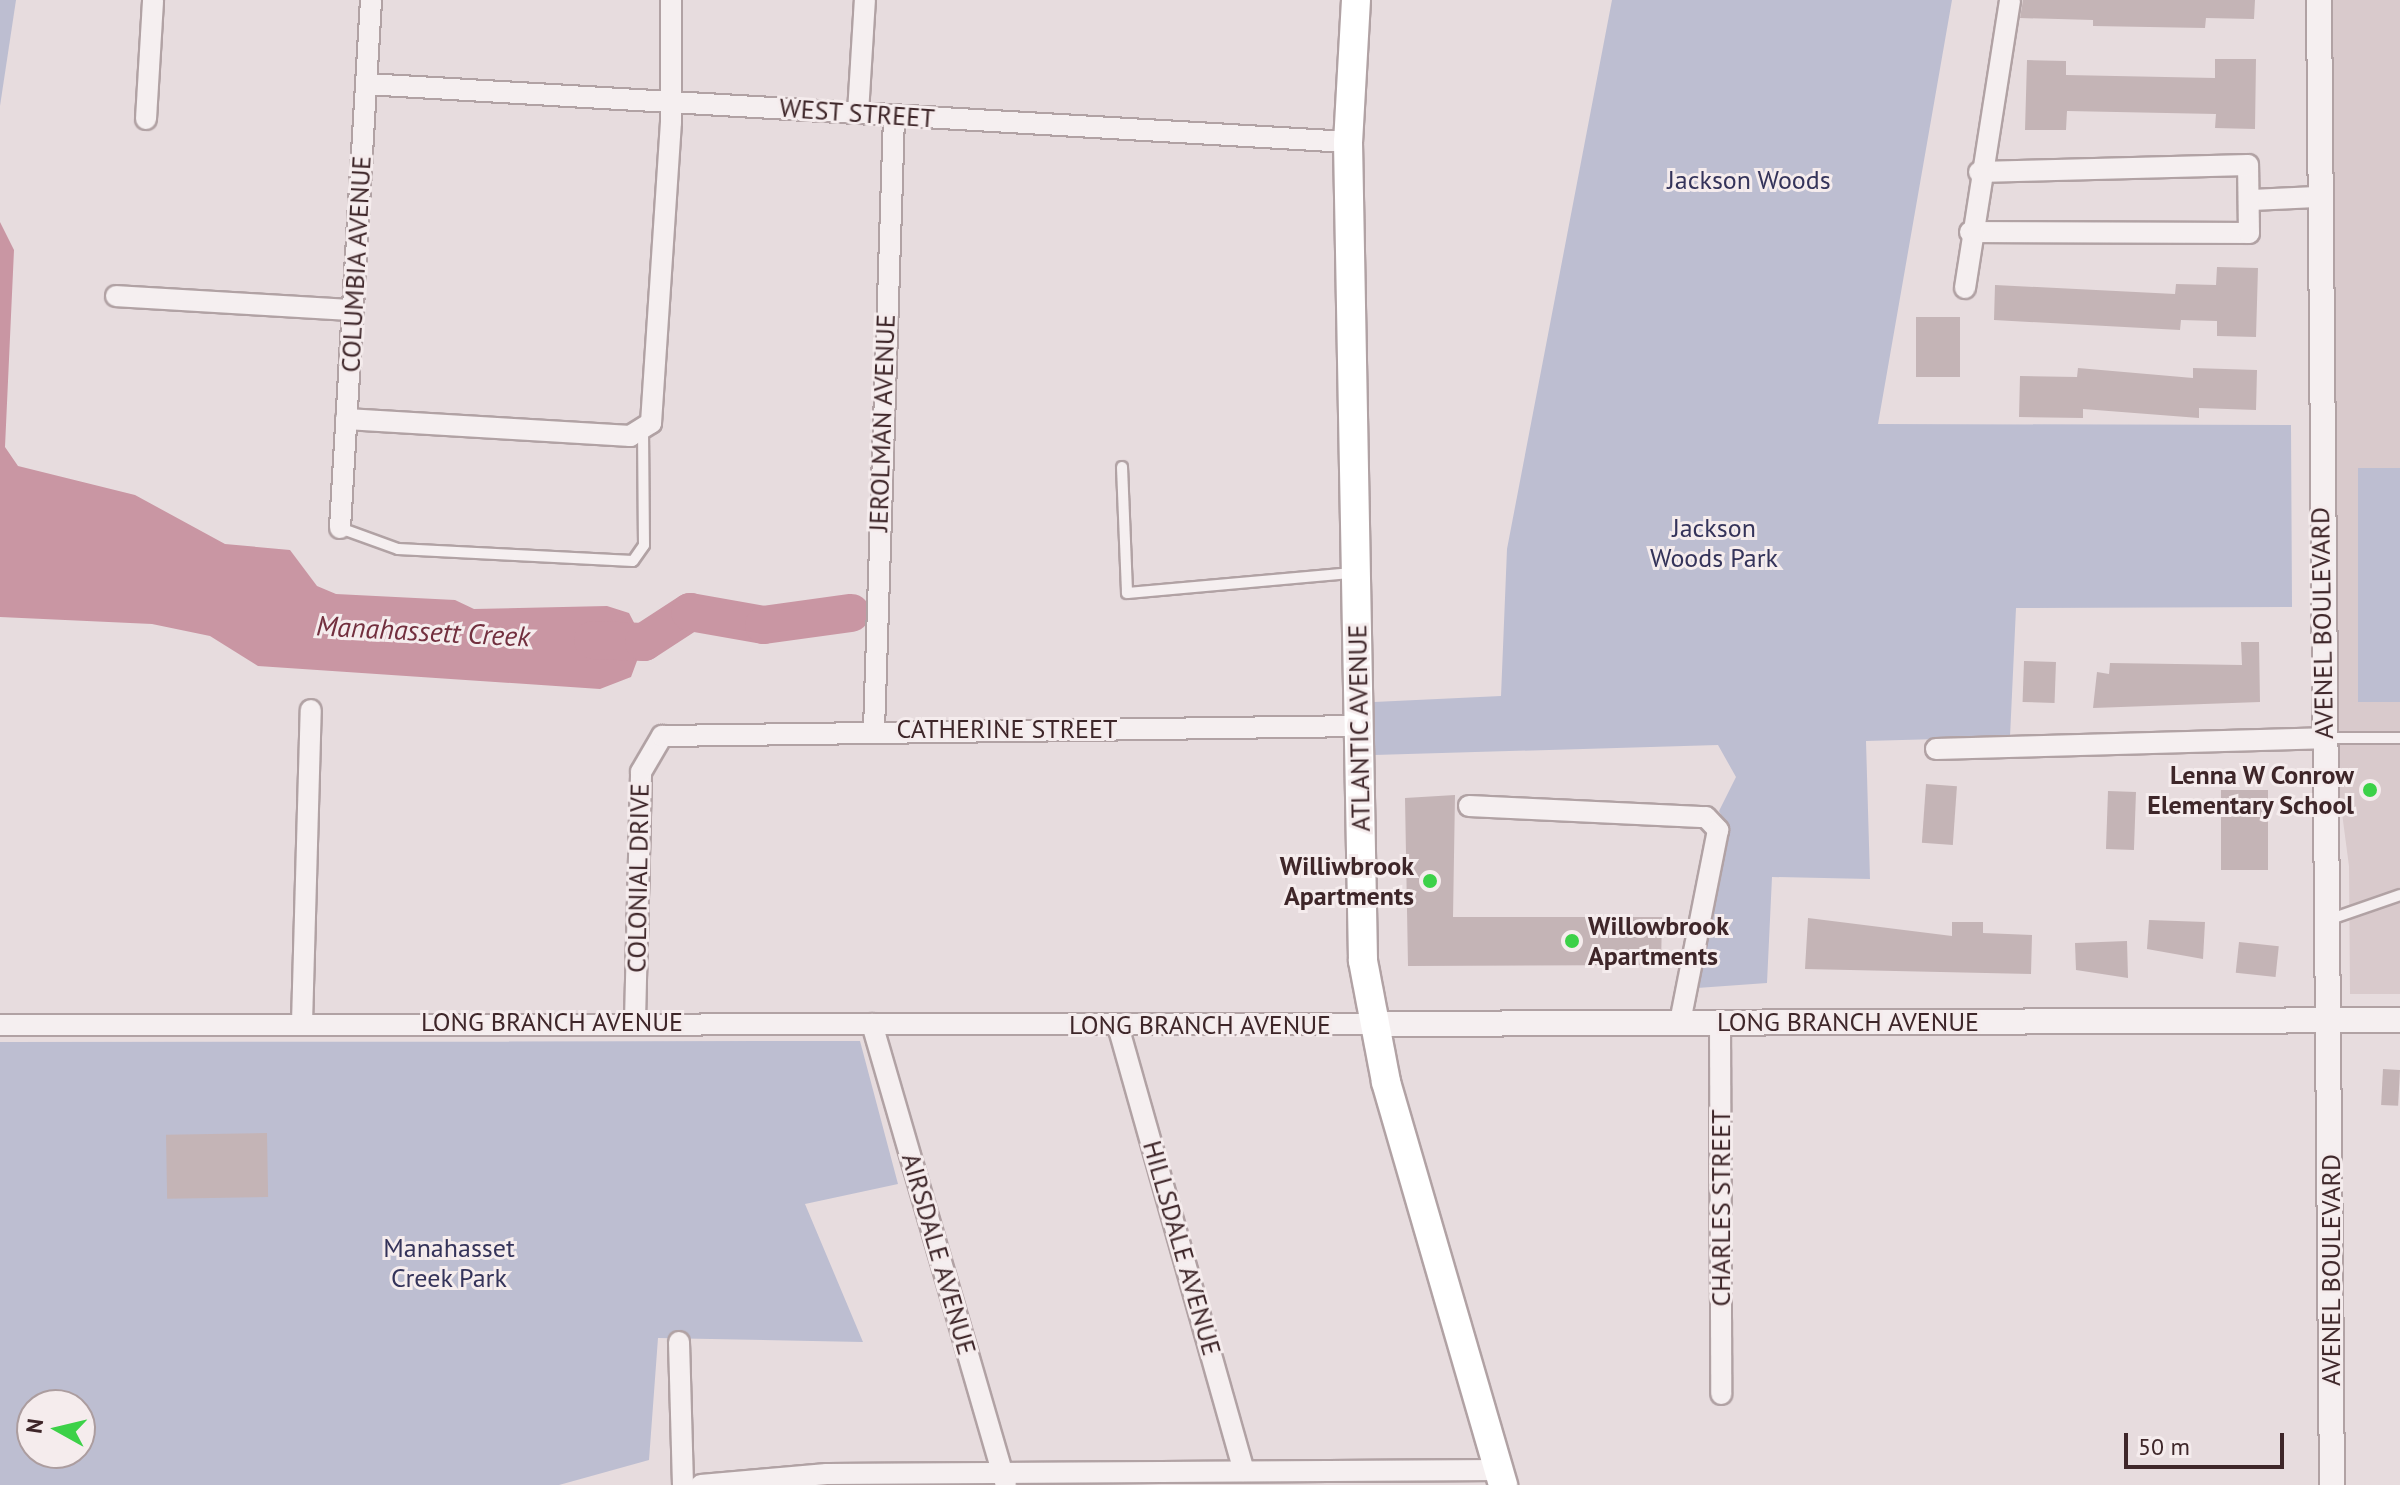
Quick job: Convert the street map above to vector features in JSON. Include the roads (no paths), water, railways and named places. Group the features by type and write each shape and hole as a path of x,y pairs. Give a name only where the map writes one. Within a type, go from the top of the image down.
{"main road":[{"name":"ATLANTIC AVENUE","path":"1356,0 1348,142 1363,961 1375,1024 1501,1477"}],"street":[{"path":"146,119 153,0"},
{"name":"COLUMBIA AVENUE","path":"340,528 371,0"},
{"path":"346,419 643,432 653,414 659,338 671,0"},
{"path":"858,113 865,0"},
{"path":"1965,288 1979,172 2010,0"},
{"name":"AVENEL BOULEVARD","path":"2319,0 2317,197 2323,738 2330,1021 2332,1485"},
{"name":"WEST STREET","path":"366,84 1348,142"},
{"name":"JEROLMAN AVENUE","path":"874,730 894,116"},
{"path":"1970,232 2249,233 2251,200 2248,165 1979,172"},
{"path":"2251,200 2317,197"},
{"path":"116,296 353,310"},
{"path":"302,1023 311,710"},
{"name":"CATHERINE STREET","path":"656,740 674,731 1359,726"},
{"path":"1936,749 2323,738"},
{"name":"COLONIAL DRIVE","path":"635,1021 641,772 656,740"},
{"path":"1469,806 1706,817 1718,830 1680,1022"},
{"name":"LONG BRANCH AVENUE","path":"0,1025 635,1021 1118,1026 2400,1020"},
{"name":"CHARLES STREET","path":"1720,1022 1721,1394"},
{"name":"AIRSDALE AVENUE","path":"872,1024 1004,1479"},
{"name":"HILLSDALE AVENUE","path":"1118,1026 1244,1471"},
{"path":"679,1342 683,1485"},
{"path":"701,1485 827,1474 1004,1479 1244,1471 1501,1477"}],"lane":[{"path":"340,528 398,549 633,561 644,545 643,432"},
{"path":"1122,467 1127,593 1355,573"},
{"path":"2323,738 2400,738"},
{"path":"2328,920 2400,895"}],"water":[{"path":"0,222 14,250 5,447 18,466 135,495 225,544 290,550 317,586 336,594 455,600 474,609 607,606 629,613 644,642 631,677 600,689 258,666 210,636 152,624 0,617"}],"waterway":[{"name":"Manahassett Creek","path":"593,640 644,642 690,612 764,625 851,613"}],"place":[{"name":"Lenna W Conrow Elementary School","path":"2370,790"},
{"name":"Williwbrook Apartments","path":"1430,881"},
{"name":"Willowbrook Apartments","path":"1572,941"}],"park label":[{"name":"Jackson Woods","path":"1749,180"},
{"name":"Jackson Woods Park","path":"1714,543"},
{"name":"Manahasset Creek Park","path":"449,1263"}]}
